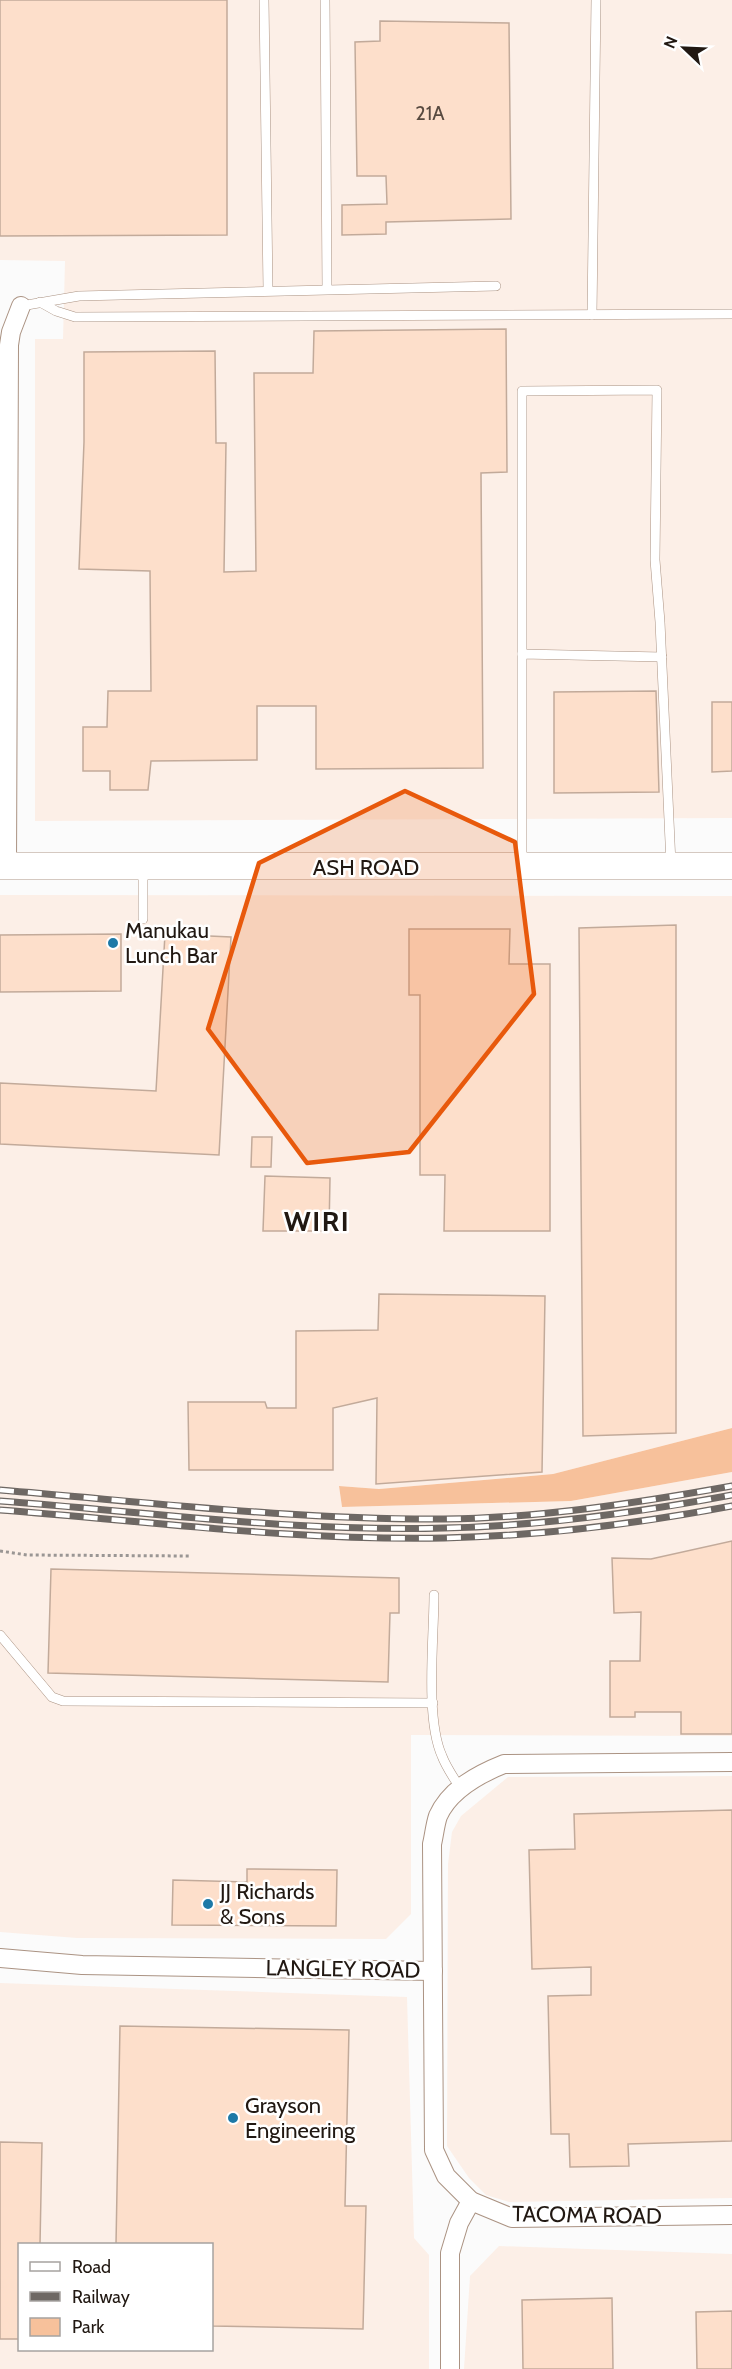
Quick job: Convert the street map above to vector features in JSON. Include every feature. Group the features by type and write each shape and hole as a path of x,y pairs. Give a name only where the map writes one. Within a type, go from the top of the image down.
{"main road":[{"name":"ASH ROAD","path":"4,866 732,866"}],"street":[{"path":"4,866 9,345 11,332 21,306"},
{"name":"LANGLEY ROAD","path":"0,1958 82,1965 433,1971 432,1845 438,1816 460,1788 479,1774 504,1764 732,1762"},
{"name":"TACOMA ROAD","path":"433,1971 434,2150 446,2176 471,2200 512,2218 732,2215"},
{"path":"450,2369 450,2253 459,2223 471,2200"}],"lane":[{"path":"264,0 268,290"},
{"path":"325,0 327,289"},
{"path":"592,315 596,0"},
{"path":"21,306 80,296 496,286"},
{"path":"40,303 75,317 732,314"},
{"path":"522,867 522,391 657,390 655,560 662,657 671,866"},
{"path":"522,654 662,657"},
{"path":"143,867 143,919"},
{"path":"434,1594 434,1703 437,1742 460,1788"},
{"path":"0,1635 52,1697 63,1701 434,1703"}],"path":[{"path":"0,1551 27,1555 191,1556"}],"highlighted area":[{"path":"405,791 515,842 534,994 409,1152 307,1163 208,1029 259,863"}],"shaded area":[{"path":"0,0 732,0 732,818 35,821 35,339 63,339 65,261 0,260"},
{"path":"0,895 732,896 732,1428 553,1474 379,1489 339,1486 342,1507 571,1501 732,1472 732,1736 411,1735 411,1914 386,1939 77,1938 0,1932"},
{"path":"732,1776 732,2198 509,2202 486,2195 469,2178 447,2146 448,1864 452,1832 461,1816 508,1777"},
{"path":"0,1983 407,1997 414,2238 429,2255 429,2369 0,2369"},
{"path":"499,2246 732,2254 732,2369 464,2369 470,2276"}],"green space":[{"path":"732,1428 732,1472 571,1501 342,1507 339,1486 379,1489 553,1474"}],"building":[{"path":"0,0 227,0 227,235 0,236"},
{"path":"380,21 509,23 511,219 386,222 386,234 342,235 342,205 387,204 386,176 357,176 355,42 380,41"},
{"path":"506,329 507,472 481,473 483,768 316,769 316,706 257,706 257,760 151,761 148,790 110,790 110,771 83,771 83,727 107,727 108,691 151,691 150,571 79,569 84,442 84,352 215,351 216,443 226,443 224,572 256,571 254,373 313,373 314,331"},
{"path":"656,691 659,792 554,793 554,692"},
{"path":"712,702 732,702 732,771 712,772"},
{"path":"676,925 676,1433 583,1436 579,928"},
{"path":"409,929 510,929 509,964 550,964 550,1231 444,1231 445,1175 420,1175 420,995 409,995"},
{"path":"121,934 121,991 0,992 0,935"},
{"path":"165,934 231,937 219,1155 0,1144 0,1083 156,1091"},
{"path":"252,1137 272,1137 271,1167 251,1167"},
{"path":"265,1176 330,1178 329,1231 263,1231"},
{"path":"379,1294 545,1296 542,1472 376,1484 377,1398 333,1408 333,1470 189,1470 188,1402 265,1402 267,1408 296,1408 296,1331 378,1330"},
{"path":"732,1541 732,1734 681,1734 681,1712 635,1712 635,1717 610,1717 610,1661 640,1661 641,1612 614,1613 612,1558 651,1559"},
{"path":"51,1569 399,1578 399,1613 390,1613 388,1682 48,1673"},
{"path":"732,1810 732,2141 628,2144 629,2166 570,2167 569,2134 551,2134 548,1996 591,1995 591,1967 532,1969 529,1850 575,1849 574,1814"},
{"path":"247,1869 337,1870 336,1926 172,1925 173,1880 247,1882"},
{"name":"Grayson Engineering","path":"120,2026 349,2030 345,2206 366,2206 363,2329 213,2326 213,2243 116,2243"},
{"path":"0,2142 42,2143 40,2243 18,2243 18,2339 0,2339"},
{"path":"612,2298 613,2369 523,2369 522,2300"},
{"path":"732,2311 732,2369 697,2369 696,2312"}],"railway":[{"path":"0,1490 333,1517 444,1519 517,1516 589,1508 732,1486"},
{"path":"0,1501 277,1524 444,1528 516,1525 588,1518 732,1495"},
{"path":"0,1510 277,1533 444,1538 516,1535 588,1528 732,1506"}],"place":[{"name":"Manukau Lunch Bar","path":"113,943"},
{"name":"JJ Richards & Sons","path":"208,1904"},
{"name":"Grayson Engineering","path":"233,2118"}],"district":[{"name":"WIRI","path":"317,1221"}]}
